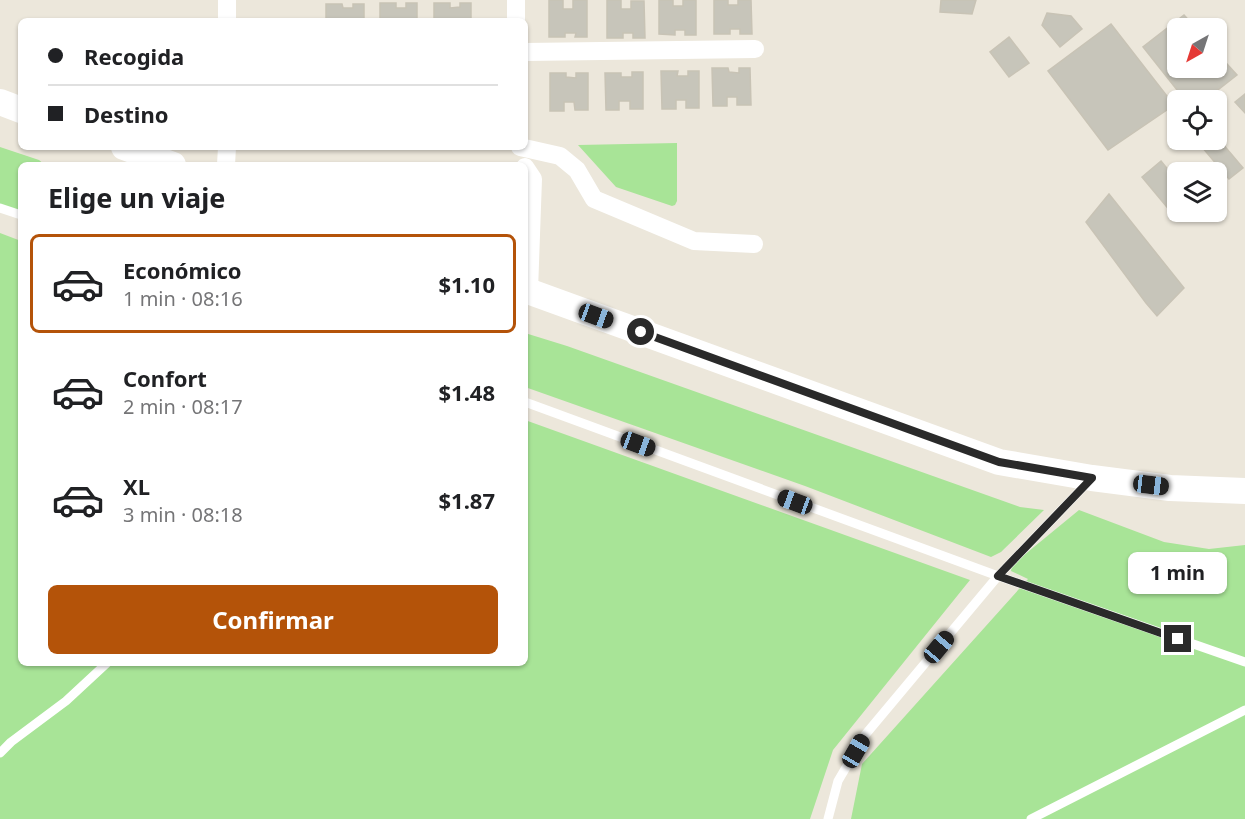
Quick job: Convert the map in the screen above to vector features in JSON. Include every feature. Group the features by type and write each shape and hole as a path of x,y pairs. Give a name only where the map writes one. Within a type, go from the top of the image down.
{"street":[{"path":"227,0 227,18"},
{"path":"516,0 516,18"},
{"path":"528,52 755,49"},
{"path":"0,102 18,109"},
{"path":"131,150 165,162"},
{"path":"520,158 560,156 577,170 594,199 694,241 754,244"},
{"path":"528,171 533,179 528,272"},
{"path":"528,291 999,462 1092,478 1170,488 1245,491"}],"lane":[{"path":"0,208 18,214"},
{"path":"528,403 998,576 1245,662"},
{"path":"828,819 837,781 865,735 998,576 1092,478"},
{"path":"0,753 11,742 66,701 104,666"},
{"path":"1031,819 1245,710"}],"green space":[{"path":"677,143 677,201 672,206 616,187 578,145"},
{"path":"0,147 41,162 18,162 18,214 0,208"},
{"path":"0,233 18,240 18,666 528,666 528,421 970,580 833,750 810,819 0,819"},
{"path":"528,334 1020,507 1044,510 1001,552 991,557 805,486 528,388"},
{"path":"1079,510 1164,542 1209,549 1245,545 1245,819 851,819 862,764 1028,579 1011,571 1012,565"}],"building":[{"path":"549,0 563,0 563,9 573,9 573,0 587,0 587,37 575,37 576,33 565,33 565,37 549,37"},
{"path":"607,0 621,0 621,9 631,9 631,1 644,1 645,38 633,38 633,33 623,33 623,38 607,38"},
{"path":"659,0 673,0 673,6 683,6 683,0 696,0 696,35 685,35 685,30 675,30 675,35 659,34"},
{"path":"714,0 728,0 728,5 738,5 738,0 751,0 752,34 740,34 740,29 730,29 730,34 714,34"},
{"path":"941,0 976,0 972,14 940,12"},
{"path":"380,3 396,3 396,8 406,8 406,3 417,3 417,18 380,18"},
{"path":"434,3 450,3 450,8 460,7 460,3 471,3 471,18 434,18"},
{"path":"326,4 342,4 343,8 353,8 353,4 364,4 364,18 326,18"},
{"path":"1047,13 1071,16 1082,29 1060,47 1042,25"},
{"path":"1111,24 1167,96 1167,110 1108,150 1048,71"},
{"path":"1167,28 1167,77 1143,47"},
{"path":"1009,37 1029,63 1009,77 990,52"},
{"path":"1227,64 1237,75 1218,90 1177,90 1168,78 1227,78"},
{"path":"712,68 728,68 729,72 739,73 739,68 750,68 751,105 737,105 737,97 727,97 727,106 713,106"},
{"path":"661,71 678,71 677,76 688,76 688,71 699,71 699,108 686,108 686,100 676,100 676,109 662,109"},
{"path":"632,72 643,72 643,109 630,109 630,101 619,101 619,110 606,110 605,73 621,73 621,77 632,77"},
{"path":"550,73 566,73 566,77 576,78 576,73 588,73 588,110 575,110 574,102 564,102 564,111 550,111"},
{"path":"1245,94 1245,113 1235,102"},
{"path":"1227,149 1243,168 1229,179 1227,162 1215,162 1204,150"},
{"path":"1161,161 1167,168 1167,207 1142,177"},
{"path":"1109,194 1184,288 1157,316 1086,222"}],"route":[{"path":"641,332 999,462 1092,478 998,576 1178,639"}]}
